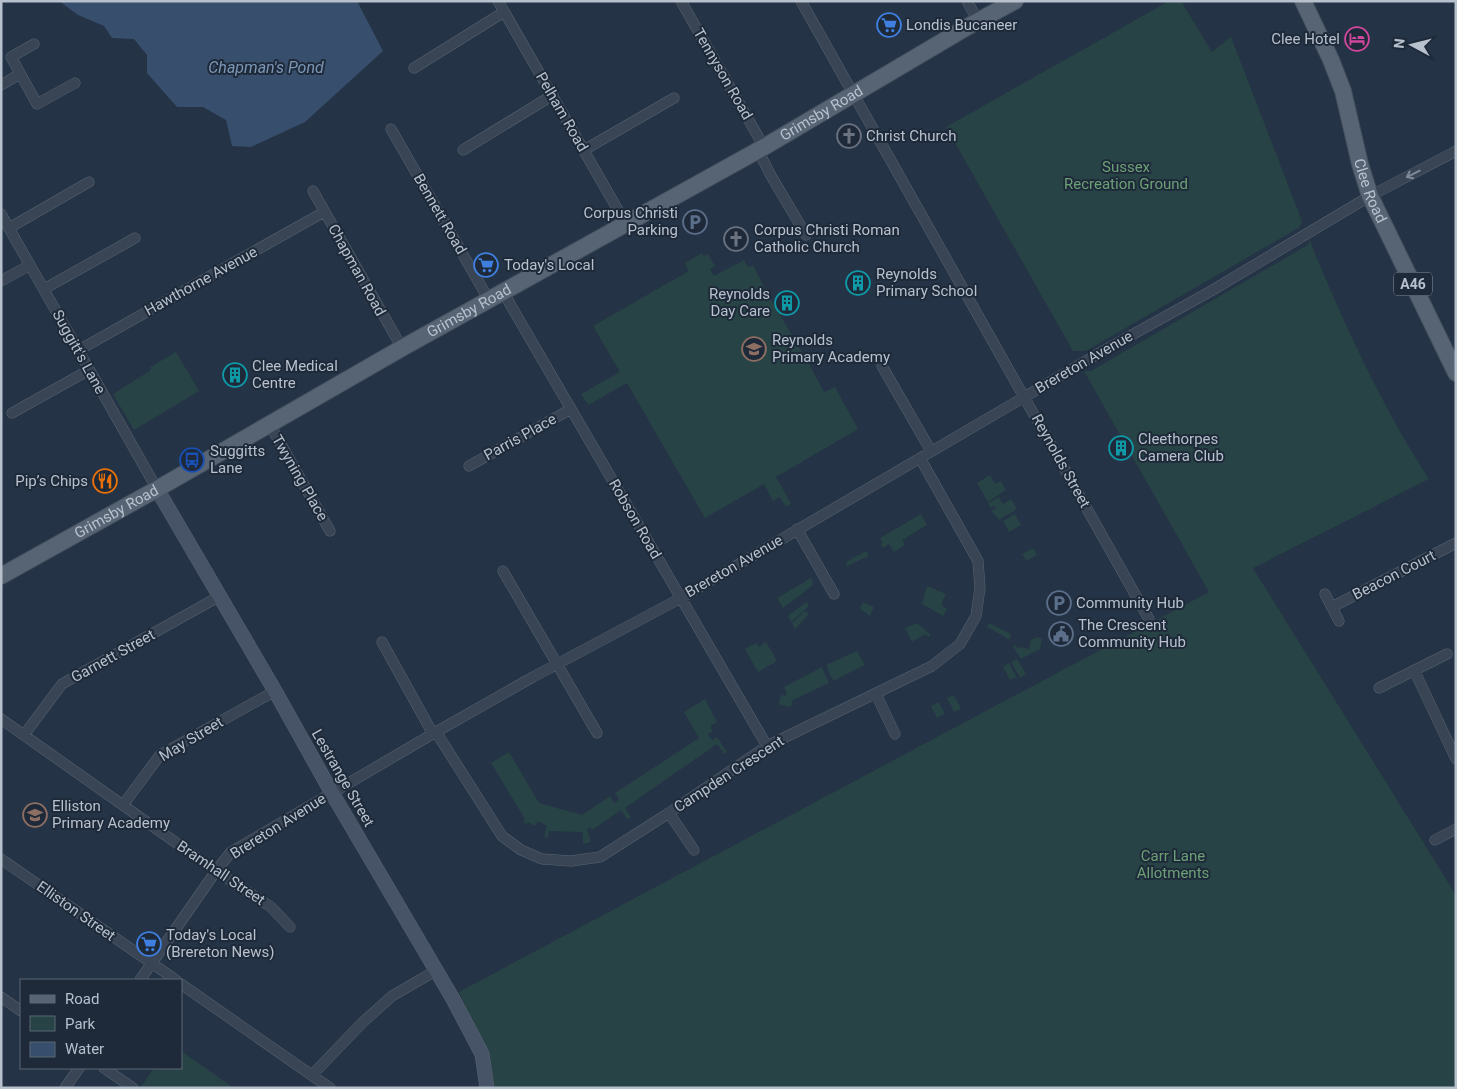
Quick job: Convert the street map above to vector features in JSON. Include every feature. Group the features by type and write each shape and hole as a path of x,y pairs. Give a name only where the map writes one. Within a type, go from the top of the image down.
{"main road":[{"name":"Grimsby Road","path":"1,576 158,489 402,348 761,149 978,21 1016,1"},
{"name":"Clee Road","path":"1303,1 1328,52 1343,91 1360,164 1370,196 1456,373"}],"street":[{"name":"Pelham Road","path":"498,1 626,224"},
{"name":"Tennyson Road","path":"681,1 761,149 770,174 806,235"},
{"name":"Reynolds Street","path":"801,1 1149,619"},
{"path":"967,1 978,21"},
{"path":"414,68 504,12"},
{"path":"34,44 11,57 37,104 75,83"},
{"path":"1,85 20,74"},
{"path":"462,150 553,95"},
{"path":"584,150 674,98"},
{"name":"Bennett Road","path":"391,129 496,296"},
{"name":"Brereton Avenue","path":"141,979 231,852 533,677 681,598 1024,396 1211,291 1370,196 1456,151"},
{"path":"9,228 89,182"},
{"name":"Chapman Road","path":"313,191 402,348"},
{"name":"Hawthorne Avenue","path":"78,350 324,212"},
{"name":"Suggitt's Lane","path":"1,214 158,489"},
{"path":"44,289 135,238"},
{"path":"1,281 30,265"},
{"name":"Robson Road","path":"496,296 571,409 767,746"},
{"path":"882,366 931,451"},
{"path":"12,413 89,370"},
{"name":"Parris Place","path":"469,466 571,409"},
{"name":"Twyning Place","path":"270,425 330,531"},
{"name":"Campden Crescent","path":"382,642 434,733 502,836 521,850 542,859 571,861 600,857 670,813 767,746 932,666 960,644 976,616 980,588 978,561 920,458"},
{"name":"Lestrange Street","path":"158,489 332,793 437,970 482,1054 486,1088"},
{"path":"797,530 834,594"},
{"name":"Beacon Court","path":"1332,607 1456,543"},
{"path":"503,571 597,733"},
{"path":"1325,594 1338,621"},
{"name":"Garnett Street","path":"24,735 62,684 220,596"},
{"path":"1379,688 1447,654"},
{"path":"1414,670 1456,760"},
{"name":"May Street","path":"123,805 160,755 275,691"},
{"path":"876,694 895,734"},
{"name":"Bramhall Street","path":"1,719 270,907 290,927"},
{"path":"670,813 694,850"},
{"path":"1435,840 1456,829"},
{"name":"Elliston Street","path":"1,859 174,979"},
{"path":"312,1074 362,1023 392,996 437,970"},
{"path":"182,985 330,1088"},
{"path":"1,997 20,1009"},
{"path":"65,1088 78,1069"},
{"path":"105,1069 133,1088"}],"green space":[{"name":"Sussex Recreation Ground","path":"1169,1 1181,1 1212,52 1231,37 1302,221 1300,227 1086,351 1073,351 946,127"},
{"name":"Carr Lane Allotments","path":"1308,237 1378,391 1429,479 1253,568 1456,895 1456,1088 492,1088 488,1058 459,992 1209,592 1084,371 1091,371 1306,246 1309,244"},
{"name":"Reynolds Primary Academy","path":"702,253 704,256 708,254 715,266 710,269 714,276 744,260 748,267 753,265 768,295 824,392 835,387 858,429 776,477 791,504 786,507 780,497 773,501 764,484 705,518 627,383 588,405 581,394 620,372 593,326 689,271 685,263"},
{"path":"176,352 199,391 134,430 113,394 151,370 150,367"},
{"path":"990,475 995,484 1001,481 1006,490 988,502 977,483"},
{"path":"999,497 1003,504 1011,499 1017,509 999,520 991,511 996,508 994,506 991,508 988,503"},
{"path":"921,514 927,525 902,540 905,545 894,552 889,544 883,548 880,538"},
{"path":"1015,514 1021,525 1009,532 1003,521"},
{"path":"1033,548 1037,555 1026,561 1022,554"},
{"path":"866,551 869,556 847,566 846,562"},
{"path":"811,578 813,581 812,586 783,608 777,598"},
{"path":"927,586 946,594 941,605 947,609 943,616 922,604"},
{"path":"806,602 809,606 791,622 788,616"},
{"path":"863,602 874,607 870,616 860,608"},
{"path":"805,611 809,614 795,629 792,623"},
{"path":"917,623 931,635 928,637 926,634 912,642 905,628"},
{"path":"989,623 1011,634 1010,640 987,627"},
{"path":"1035,637 1042,638 1040,649 1021,659 1013,647 1016,645 1017,648 1029,649 1031,639 1035,639"},
{"path":"766,642 777,661 758,672 745,649 756,643 759,647"},
{"path":"857,651 865,665 833,681 826,665"},
{"path":"1017,659 1026,674 1020,678 1011,662"},
{"path":"1009,663 1017,678 1015,679 1010,680 1003,667"},
{"path":"822,667 829,683 791,701 793,705 788,707 778,704 782,693 784,696 787,694 784,687"},
{"path":"954,695 961,709 954,712 947,698"},
{"path":"705,699 717,722 710,726 713,731 708,734 712,740 717,737 727,752 724,754 717,744 625,808 631,817 627,819 621,810 592,830 590,827 587,829 591,842 583,844 583,832 548,831 548,838 544,837 547,826 538,821 535,826 528,822 526,824 523,822 525,819 491,763 509,752 539,803 582,815 610,796 614,803 619,800 615,793 699,738 684,712"},
{"path":"939,702 945,714 937,718 931,706"},
{"path":"182,1052 234,1088 140,1088 153,1069 182,1069"}],"water":[{"name":"Chapman's Pond","path":"59,1 357,1 383,51 305,122 251,147 232,146 226,120 203,107 177,107 147,73 147,55 134,39 112,38 104,26 78,15"}],"place":[{"name":"Londis Bucaneer","path":"889,25"},
{"name":"Clee Hotel","path":"1357,39"},
{"name":"Christ Church","path":"849,136"},
{"name":"Corpus Christi Parking","path":"695,222"},
{"name":"Corpus Christi Roman Catholic Church","path":"736,239"},
{"name":"Today's Local","path":"486,265"},
{"name":"Reynolds Primary School","path":"858,283"},
{"name":"Reynolds Day Care","path":"787,303"},
{"name":"Reynolds Primary Academy","path":"754,349"},
{"name":"Clee Medical Centre","path":"235,375"},
{"name":"Cleethorpes Camera Club","path":"1121,448"},
{"name":"Suggitts Lane","path":"192,460"},
{"name":"Pip’s Chips","path":"105,481"},
{"name":"Community Hub","path":"1059,603"},
{"name":"The Crescent Community Hub","path":"1061,634"},
{"name":"Elliston Primary Academy","path":"35,815"},
{"name":"Today's Local (Brereton News)","path":"149,944"}]}
